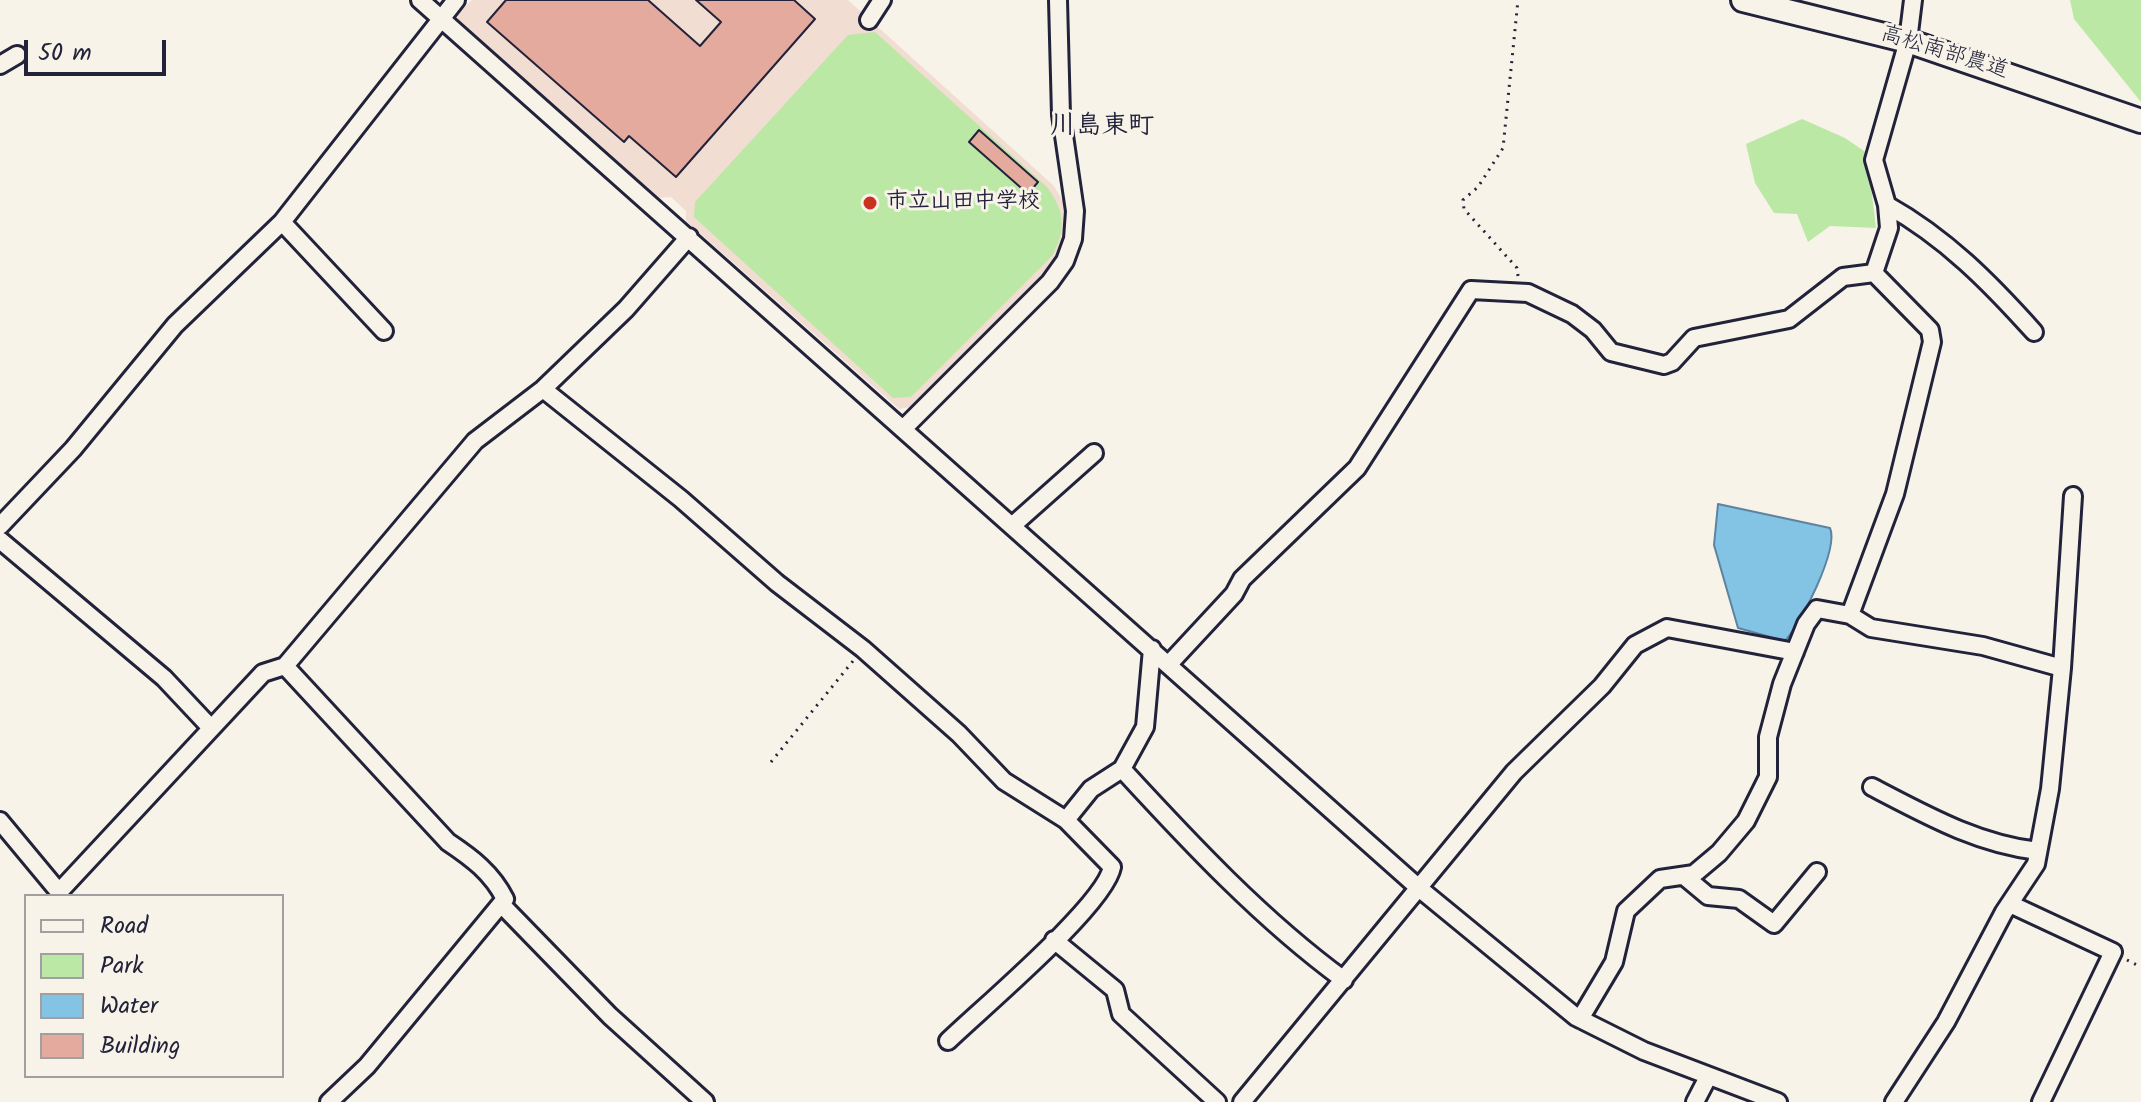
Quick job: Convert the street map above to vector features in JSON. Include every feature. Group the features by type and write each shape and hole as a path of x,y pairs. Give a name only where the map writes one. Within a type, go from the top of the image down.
{"street":[{"path":"420,0 1420,889 1580,1019 1708,1077 1778,1102"},
{"path":"0,526 73,449 175,325 282,222 440,16 456,0"},
{"path":"869,20 882,0"},
{"path":"904,428 1050,282 1069,250 1075,211 1061,115 1058,0"},
{"name":"高松南部農道","path":"1743,0 1908,41 2141,121"},
{"path":"1874,273 1889,228 1887,205 1874,160 1908,41 1913,0"},
{"path":"0,65 17,55"},
{"path":"1887,205 1919,223 1966,260 2034,332"},
{"path":"282,222 384,331"},
{"path":"0,821 59,892 263,673 285,666 475,441 543,389 626,309 689,237"},
{"path":"1169,664 1234,594 1242,579 1357,468 1471,290 1519,292 1539,297 1572,314 1593,330 1611,352 1664,365 1672,362 1694,338 1789,319 1843,277 1874,273"},
{"path":"1850,615 1895,494 1932,342 1930,330 1874,273"},
{"path":"543,389 681,499 777,583 863,649 959,734 1004,781 1066,820 1112,867 1110,881 1054,940 948,1041"},
{"path":"1013,525 1094,453"},
{"path":"1894,1102 1946,1022 2010,904 2036,864 2050,789 2062,668 2073,496"},
{"path":"0,540 164,678 211,728"},
{"path":"1580,1019 1614,962 1626,911 1660,879 1694,874 1719,853 1746,821 1768,777 1768,737 1795,652 1817,609 1850,615 1871,628 1983,646 2062,668"},
{"path":"1242,1102 1514,772 1602,686 1635,645 1667,628 1795,652"},
{"path":"1066,820 1091,789 1122,769 1145,727 1152,649"},
{"path":"285,666 448,842 476,861 496,881 505,899 367,1066 329,1102"},
{"path":"1122,769 1174,826 1290,937 1344,980"},
{"path":"1872,787 1973,836 2011,848 2038,851"},
{"path":"1684,876 1708,896 1739,899 1774,924 1817,872"},
{"path":"501,904 610,1016 705,1102"},
{"path":"2010,904 2113,952 2041,1102"},
{"path":"1054,940 1115,990 1121,1014 1217,1102"},
{"path":"1695,1102 1708,1077"}],"path":[{"path":"1518,0 1503,148 1478,187 1463,200 1464,209 1517,268 1519,292"},
{"path":"771,762 863,649"}],"shaded area":[{"name":"市立山田中学校","path":"472,0 848,0 1053,185 1067,207 1068,235 1060,258 910,407 899,409 686,221 686,211 671,197 658,198 457,26 458,14"}],"green space":[{"path":"2070,0 2141,0 2141,102 2074,19"},
{"path":"875,32 1047,187 1062,221 1060,237 1052,256 911,397 893,398 694,217 695,202 848,35"},
{"path":"1802,119 1845,138 1867,153 1876,228 1830,226 1808,242 1797,214 1774,213 1755,183 1746,144"}],"water":[{"path":"1718,504 1830,528 1829,552 1824,568 1809,603 1785,641 1738,628 1714,545"}],"building":[{"path":"506,0 648,0 700,46 721,22 696,0 794,0 815,19 676,177 629,136 624,142 487,22"},
{"path":"979,130 1038,182 1028,194 969,142"}],"place":[{"name":"市立山田中学校","path":"870,203"}],"district":[{"name":"川島東町","path":"1102,129"}]}
